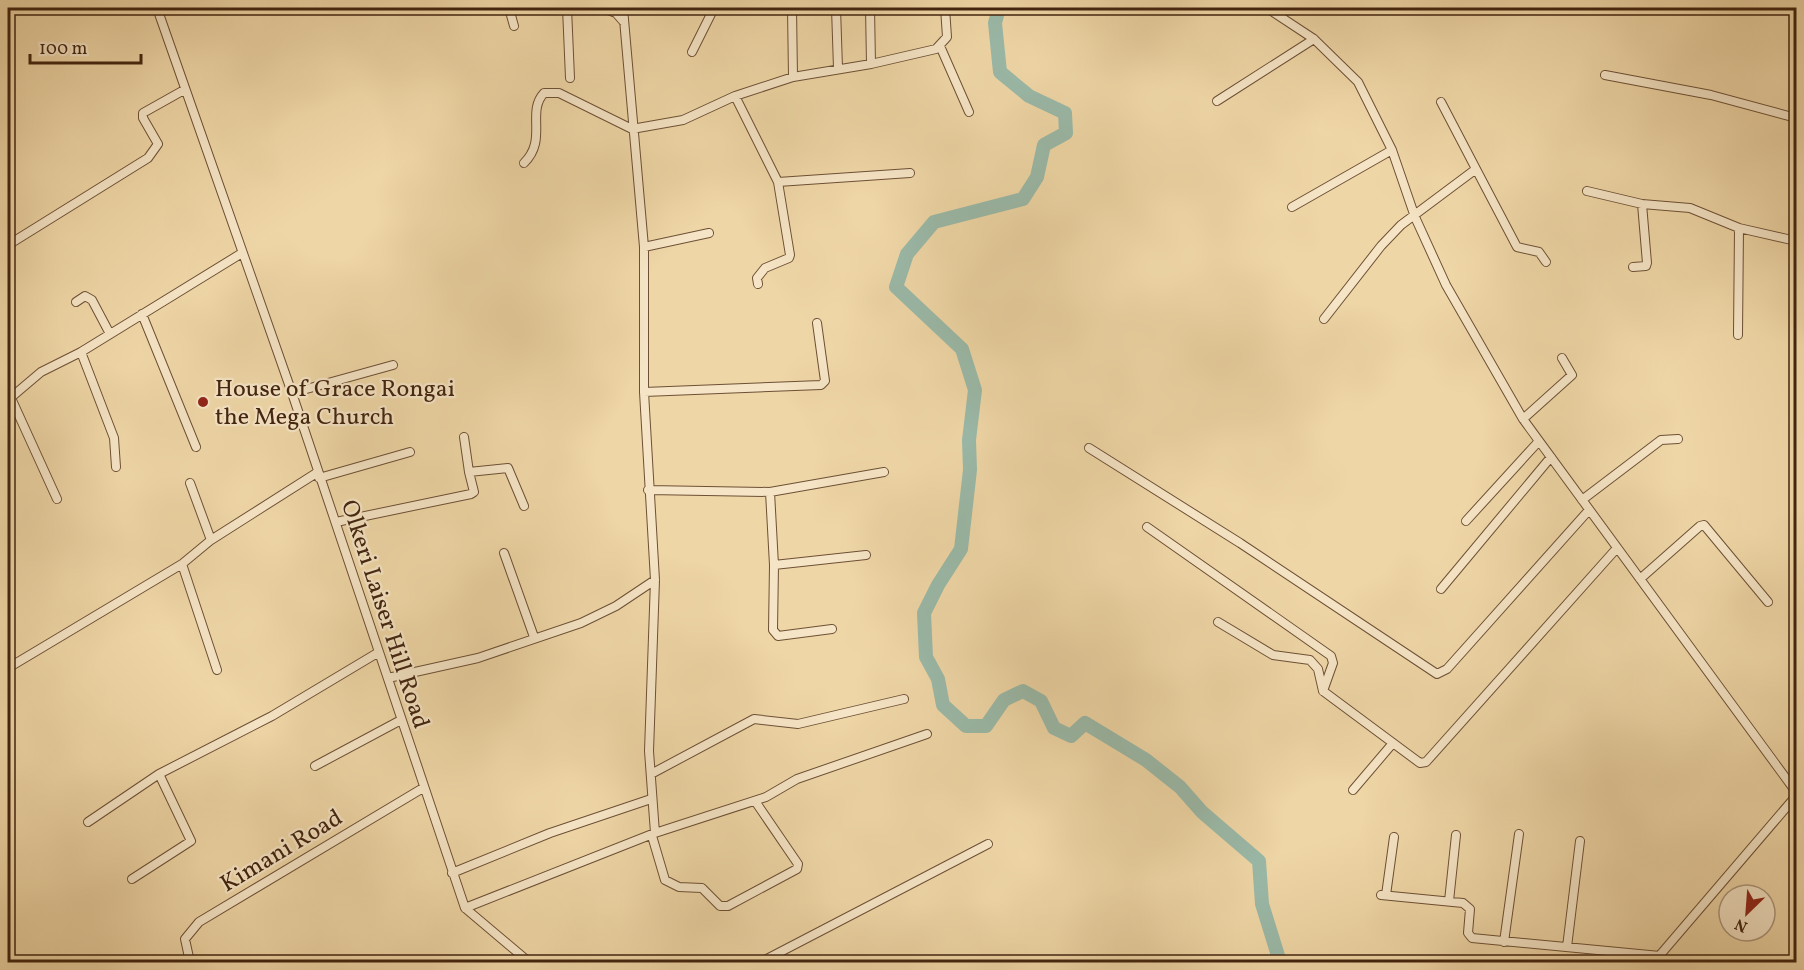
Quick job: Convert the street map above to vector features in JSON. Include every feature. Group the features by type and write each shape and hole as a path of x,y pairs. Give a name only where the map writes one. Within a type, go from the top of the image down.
{"street":[{"name":"Olkeri Laiser Hill Road","path":"157,8 292,393 465,908 529,963"},
{"path":"509,8 514,26"},
{"path":"567,8 570,78"},
{"path":"603,8 616,13 624,22"},
{"path":"623,8 644,246 644,392 655,580 649,751 651,799 654,835 665,880 679,887 702,888 720,906 729,906 797,869 798,864 754,801"},
{"path":"692,52 709,23 714,8"},
{"path":"792,8 793,77"},
{"path":"836,8 838,68"},
{"path":"870,8 871,64"},
{"path":"524,163 535,150 538,103 548,92 559,93 632,129 683,120 735,96 793,77 871,64 940,46 947,37 945,8"},
{"path":"1267,8 1314,39 1358,82 1392,150 1415,217 1446,285 1524,419 1797,794 1657,959 1472,938 1468,933 1470,909 1463,903 1384,895 1394,837"},
{"path":"1792,8 1797,26"},
{"path":"1217,101 1314,39"},
{"path":"940,46 969,112"},
{"path":"1605,75 1711,95 1797,118"},
{"path":"8,245 148,158 158,144 143,118 143,112 184,90"},
{"path":"735,96 778,182 790,256 763,270 757,278 758,284"},
{"path":"1440,102 1517,247 1539,252 1546,262"},
{"path":"1292,207 1392,150"},
{"path":"1324,319 1381,246 1401,225 1415,217 1476,169"},
{"path":"778,182 910,173"},
{"path":"1587,191 1642,204 1690,208 1739,228 1797,242"},
{"path":"1634,267 1646,266 1647,263 1642,204"},
{"path":"1738,335 1739,228"},
{"path":"644,246 709,233"},
{"path":"57,499 9,399 41,372 81,352 242,253"},
{"path":"76,302 86,296 92,300 110,334"},
{"path":"142,315 196,447"},
{"path":"644,392 821,385 825,381 817,323"},
{"path":"81,352 114,438 116,467"},
{"path":"1524,419 1572,375 1562,358"},
{"path":"292,393 393,365"},
{"path":"336,522 471,494 474,492 464,437"},
{"path":"1582,500 1661,440 1678,439"},
{"path":"1466,521 1539,441"},
{"path":"1089,448 1240,543 1437,674 1447,669 1589,510"},
{"path":"8,668 182,564 211,540 318,475 410,452"},
{"path":"1441,589 1551,457"},
{"path":"469,472 510,469 524,506"},
{"path":"648,489 770,492 884,472"},
{"path":"190,483 211,540"},
{"path":"770,492 774,565 773,630 776,634 832,629"},
{"path":"1640,579 1700,526 1704,525 1768,602"},
{"path":"1147,527 1331,656 1333,663 1323,691"},
{"path":"1218,622 1273,656 1310,660 1318,669 1323,691 1420,763 1426,762 1617,548"},
{"path":"504,553 534,637"},
{"path":"774,565 866,555"},
{"path":"182,564 217,670"},
{"path":"388,678 478,658 581,622 616,606 655,580"},
{"path":"88,822 159,774 273,717 379,652"},
{"path":"651,774 754,719 798,724 904,699"},
{"path":"315,766 401,720"},
{"path":"465,908 654,835 754,801 797,779 927,734"},
{"path":"1353,790 1393,743"},
{"path":"132,879 191,841 159,774"},
{"name":"Kimani Road","path":"190,963 185,939 200,922 423,788"},
{"path":"452,873 550,833 651,799"},
{"path":"1504,942 1519,834"},
{"path":"1449,901 1456,835"},
{"path":"1567,947 1580,841"},
{"path":"760,963 988,844"}],"waterway":[{"path":"999,8 995,23 1000,72 1029,96 1065,113 1066,133 1044,145 1037,177 1023,199 934,222 907,254 896,287 962,349 975,390 969,440 970,470 961,549 938,585 924,613 926,657 938,679 943,705 966,726 986,726 1004,700 1023,691 1041,701 1054,728 1071,736 1085,723 1146,760 1180,787 1202,812 1259,861 1262,904 1280,962"}],"place":[{"name":"House of Grace Rongai the Mega Church","path":"203,402"}]}
